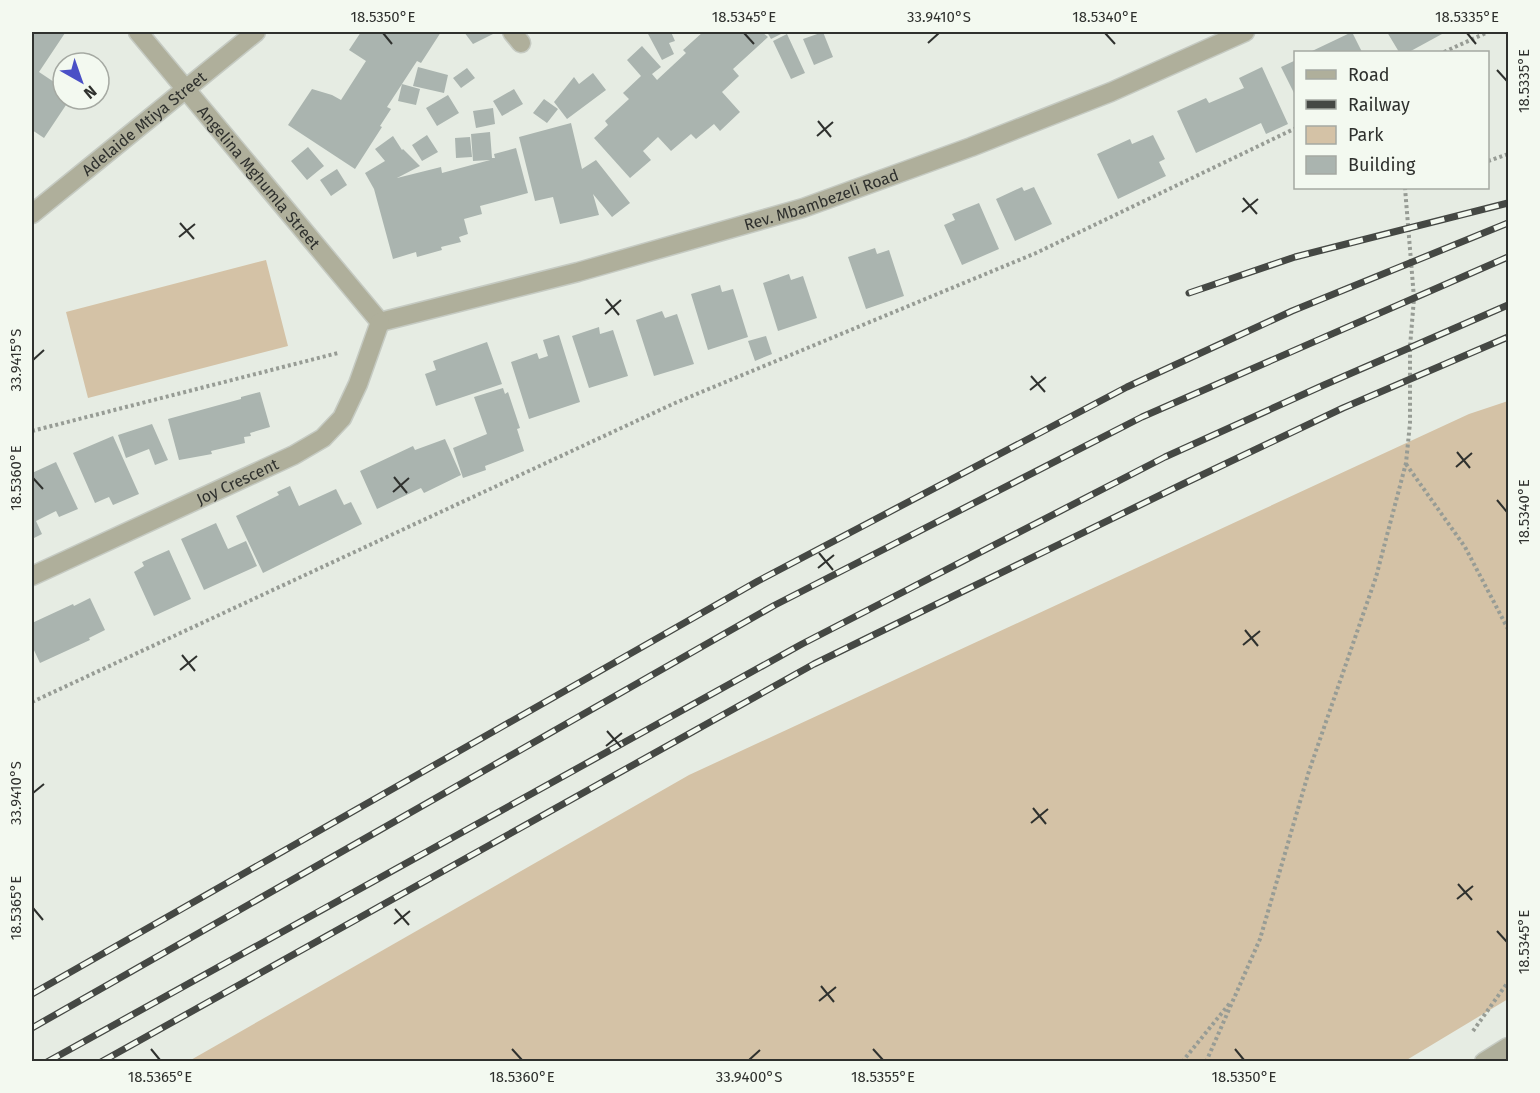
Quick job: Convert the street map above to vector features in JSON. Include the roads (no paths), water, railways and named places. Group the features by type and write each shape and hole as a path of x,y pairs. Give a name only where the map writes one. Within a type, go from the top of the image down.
{"street":[{"name":"Angelina Mghumla Street","path":"138,32 184,90 380,322"},
{"name":"Adelaide Mtiya Street","path":"32,213 256,32"},
{"name":"Rev. Mbambezeli Road","path":"380,322 578,272 803,208 971,147 1100,96 1245,32"},
{"name":"Joy Crescent","path":"32,576 294,455 322,438 342,418 380,322"},
{"path":"1484,1062 1509,1047"}],"railway":[{"path":"1189,293 1295,257 1508,203"},
{"path":"32,994 758,581 1127,387 1292,311 1508,223"},
{"path":"32,1028 775,605 1142,417 1508,257"},
{"path":"47,1062 802,644 1165,457 1508,305"},
{"path":"101,1062 814,664 1343,408 1508,337"}]}
